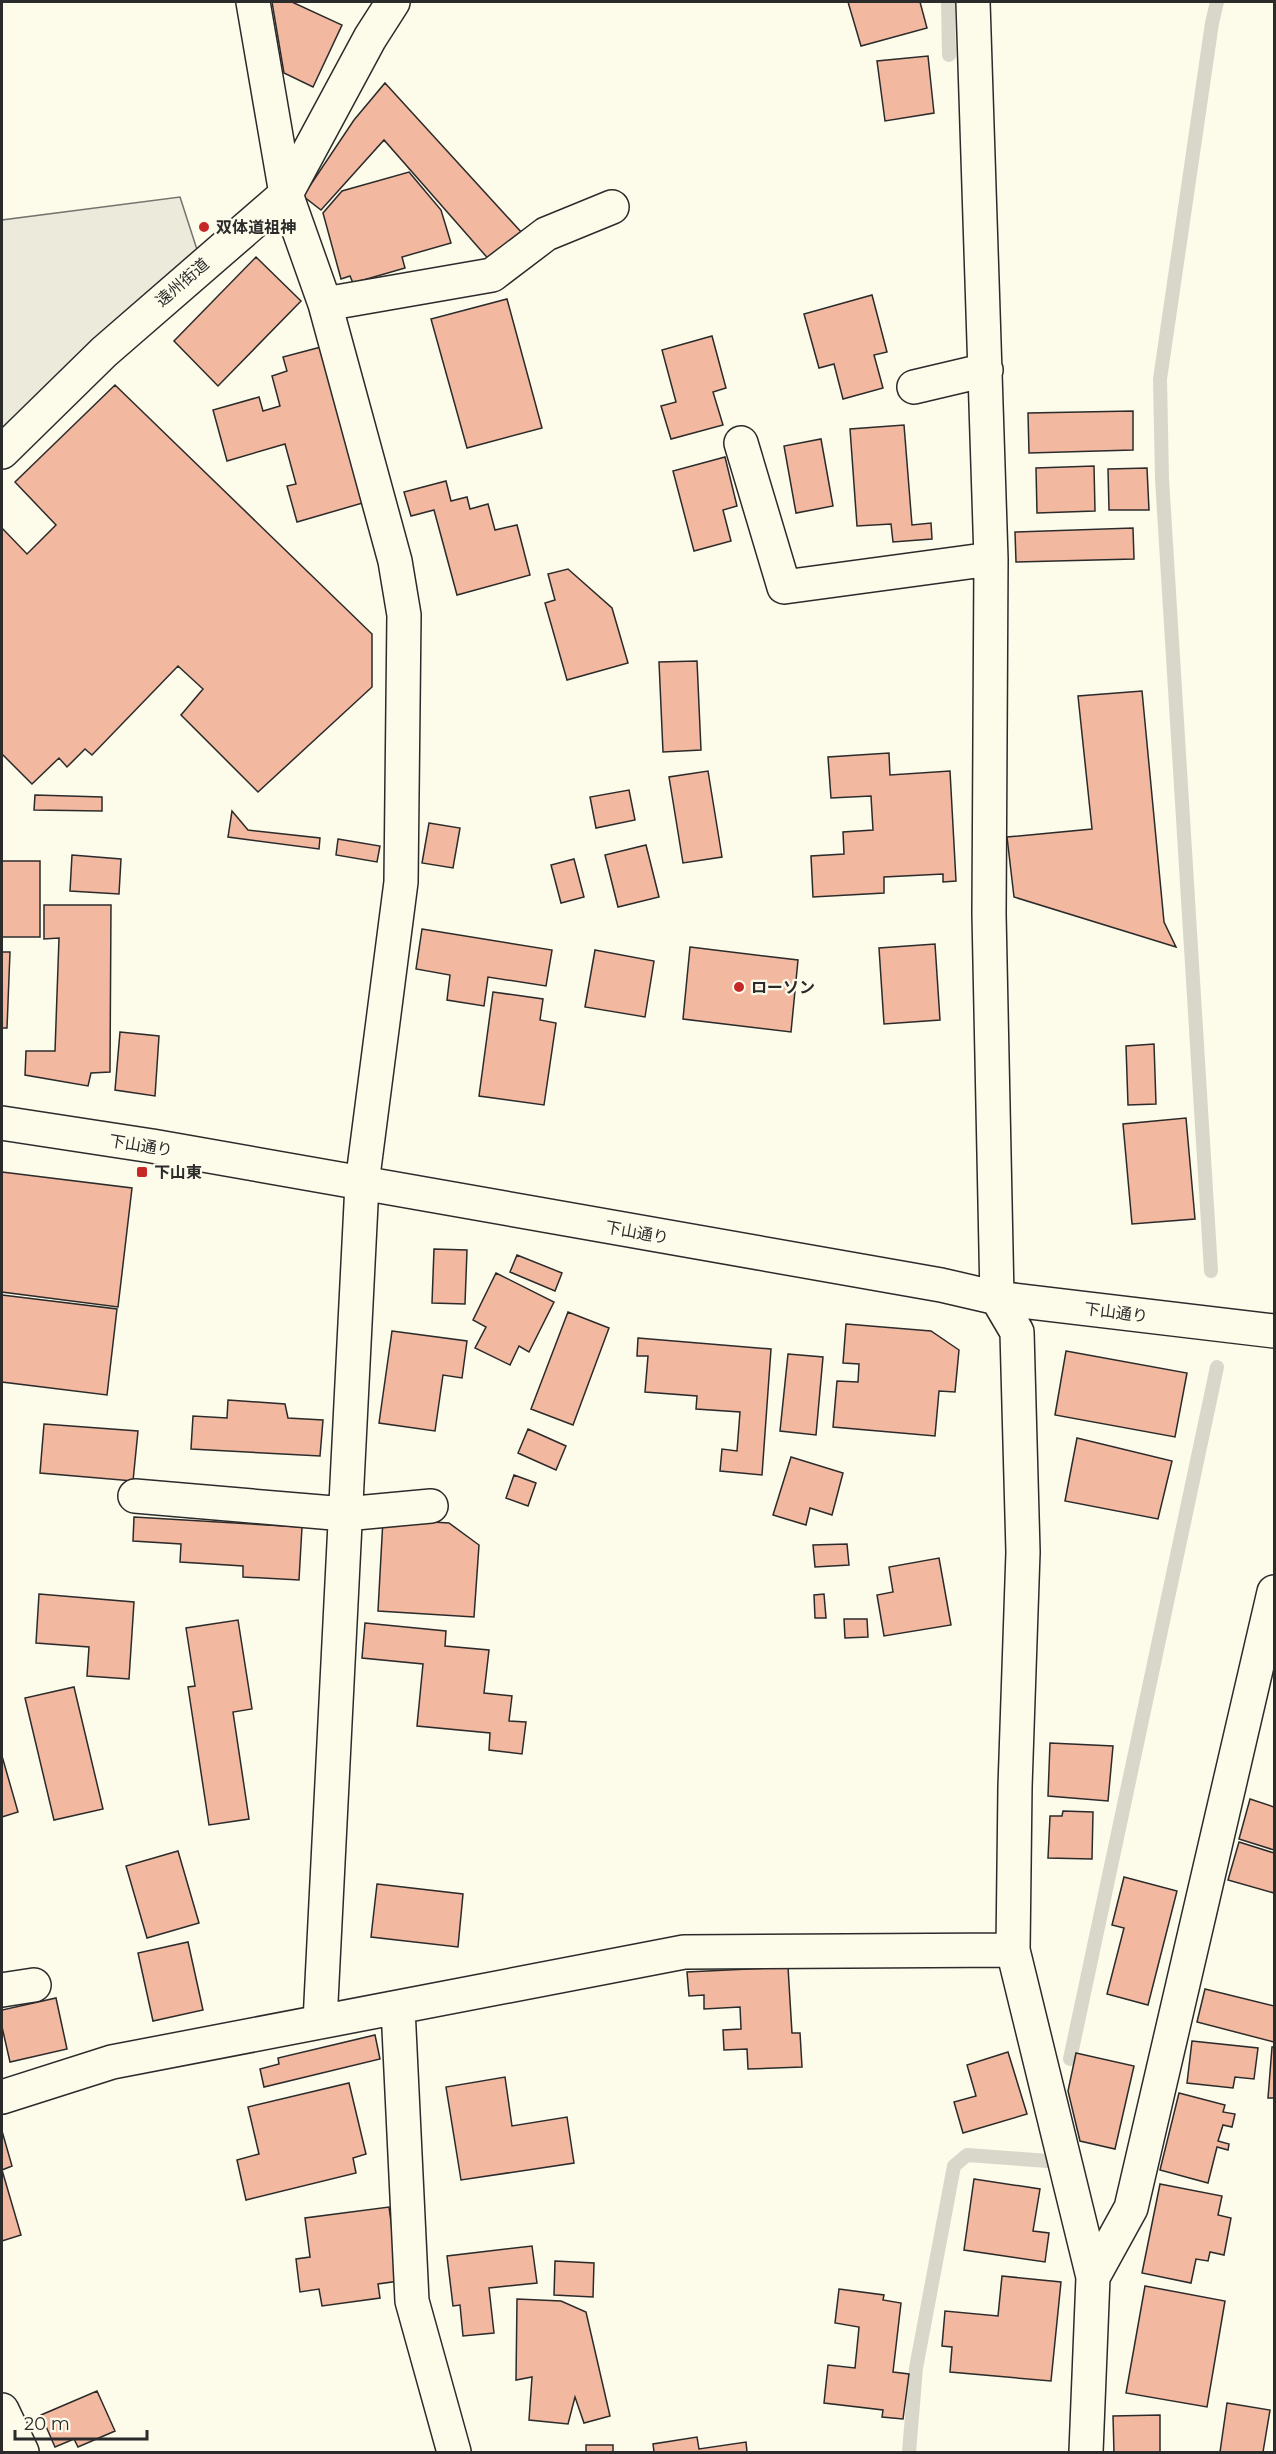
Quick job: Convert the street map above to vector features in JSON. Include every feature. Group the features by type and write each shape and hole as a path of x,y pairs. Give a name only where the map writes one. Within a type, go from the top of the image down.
{"street":[{"path":"253,2 286,194 325,304 395,561 404,615 402,882 362,1184 320,2022"},
{"name":"遠州街道","path":"2,452 104,352 286,194 370,38 393,2"},
{"path":"973,2 991,559 989,914 998,1298 1017,1332 1023,1552 1015,1787 1013,1950 1093,2277 1086,2452"},
{"path":"325,304 492,275 546,234 612,207"},
{"path":"914,387 986,370"},
{"path":"741,443 784,587 991,559"},
{"name":"下山通り","path":"2,1123 152,1146 941,1285 998,1298 1275,1331"},
{"path":"135,1496 345,1514 431,1506"},
{"path":"1093,2277 1131,2208 1275,1592"},
{"path":"2,2097 112,2062 684,1952 1013,1950"},
{"path":"2,1990 34,1985"},
{"path":"398,2008 412,2301 454,2452"},
{"path":"2,2410 22,2452"}],"shaded area":[{"path":"180,197 202,265 2,453 2,220"}],"building":[{"path":"272,2 292,2 342,25 313,87 284,73"},
{"path":"848,2 920,2 927,28 861,46"},
{"path":"928,56 934,113 885,121 877,61"},
{"path":"385,83 523,234 492,263 384,140 321,210 303,196 354,120"},
{"path":"409,172 441,210 451,243 402,257 405,268 353,283 350,276 341,279 323,213 342,191"},
{"path":"256,257 301,301 218,386 174,341"},
{"path":"872,295 887,352 874,355 883,388 843,399 834,364 819,368 804,314"},
{"path":"507,299 542,428 467,448 431,319"},
{"path":"712,336 726,388 713,392 723,425 671,439 661,406 676,402 662,350"},
{"path":"321,347 366,502 297,522 287,486 296,484 285,444 227,461 213,410 259,397 263,411 280,406 272,376 287,371 283,357"},
{"path":"115,385 372,634 372,687 258,792 181,715 203,689 178,666 92,755 85,749 67,767 59,758 32,784 2,754 2,528 27,554 56,525 15,482"},
{"path":"1133,411 1133,450 1029,453 1028,413"},
{"path":"904,425 912,525 931,523 932,539 893,542 891,524 857,526 850,429"},
{"path":"821,439 833,506 796,513 784,446"},
{"path":"725,457 737,506 723,510 731,541 694,551 673,471"},
{"path":"1094,466 1095,511 1037,513 1036,468"},
{"path":"1147,468 1149,510 1109,510 1108,469"},
{"path":"446,481 451,501 467,497 470,509 488,504 495,530 517,525 530,575 457,595 434,510 411,516 404,492"},
{"path":"1133,528 1134,559 1016,562 1015,532"},
{"path":"568,569 612,608 628,663 567,680 545,603 555,600 548,574"},
{"path":"697,661 701,750 663,752 659,662"},
{"path":"1142,691 1164,922 1176,947 1014,897 1007,837 1092,829 1078,696"},
{"path":"889,753 890,775 950,771 956,881 943,882 943,874 884,877 884,893 813,897 811,856 844,854 843,832 873,830 871,796 831,798 828,757"},
{"path":"708,771 722,857 683,863 669,777"},
{"path":"629,790 635,820 596,828 590,797"},
{"path":"35,795 102,797 102,811 34,810"},
{"path":"232,811 248,830 320,838 319,849 228,837"},
{"path":"429,823 460,828 453,868 422,863"},
{"path":"338,839 380,846 377,862 336,855"},
{"path":"646,845 659,897 618,907 605,855"},
{"path":"72,855 121,859 119,894 70,891"},
{"path":"574,859 584,897 561,903 551,865"},
{"path":"2,861 40,861 40,937 2,937"},
{"path":"44,905 111,905 110,1072 91,1073 88,1086 25,1075 26,1051 55,1051 59,938 44,939"},
{"path":"422,929 552,950 546,986 488,977 484,1006 447,1000 450,975 416,969"},
{"path":"935,944 940,1020 884,1024 879,948"},
{"path":"690,947 798,960 791,1032 683,1019"},
{"path":"595,950 654,961 645,1017 585,1007"},
{"path":"2,952 10,952 7,1028 2,1028"},
{"path":"493,992 543,999 540,1020 556,1023 544,1105 479,1096"},
{"path":"120,1032 159,1036 155,1096 115,1090"},
{"path":"1154,1044 1156,1104 1128,1105 1126,1046"},
{"path":"1186,1118 1195,1219 1132,1224 1123,1124"},
{"path":"2,1172 132,1188 118,1307 2,1292"},
{"path":"434,1249 467,1250 465,1304 432,1303"},
{"path":"517,1255 562,1273 555,1291 510,1272"},
{"path":"496,1273 554,1302 529,1352 519,1346 510,1365 475,1348 486,1327 473,1320"},
{"path":"2,1295 117,1309 107,1395 2,1382"},
{"path":"568,1312 609,1328 573,1425 531,1409"},
{"path":"846,1324 931,1331 959,1350 955,1392 939,1391 935,1436 833,1427 837,1381 858,1382 859,1364 843,1363"},
{"path":"392,1331 467,1341 462,1378 443,1375 435,1431 379,1423"},
{"path":"638,1338 771,1349 762,1475 720,1471 722,1449 737,1451 740,1412 696,1409 697,1396 645,1392 648,1356 637,1356"},
{"path":"1066,1351 1187,1373 1175,1437 1055,1415"},
{"path":"788,1354 823,1357 816,1435 780,1431"},
{"path":"228,1400 285,1404 288,1418 323,1420 320,1456 191,1449 193,1416 227,1418"},
{"path":"44,1424 138,1431 133,1481 40,1473"},
{"path":"528,1429 566,1446 556,1470 518,1453"},
{"path":"1077,1438 1172,1461 1158,1519 1065,1501"},
{"path":"791,1457 843,1473 832,1515 810,1508 806,1525 773,1515"},
{"path":"514,1475 536,1483 528,1506 506,1498"},
{"path":"134,1517 302,1527 299,1580 243,1577 243,1566 180,1562 181,1544 133,1541"},
{"path":"383,1519 449,1523 479,1545 474,1617 378,1611"},
{"path":"847,1544 849,1565 815,1567 813,1545"},
{"path":"939,1558 951,1625 884,1636 877,1595 893,1592 889,1567"},
{"path":"39,1594 134,1602 129,1679 87,1676 89,1647 36,1643"},
{"path":"824,1594 826,1618 815,1618 814,1595"},
{"path":"844,1619 867,1619 868,1637 845,1638"},
{"path":"238,1620 252,1709 233,1712 249,1819 209,1825 188,1687 195,1686 186,1628"},
{"path":"365,1623 446,1631 445,1646 489,1650 484,1693 512,1696 509,1721 526,1722 522,1754 489,1750 490,1733 417,1726 423,1664 362,1658"},
{"path":"74,1687 103,1809 54,1820 25,1698"},
{"path":"1050,1743 1113,1746 1108,1801 1048,1796"},
{"path":"2,1756 18,1812 2,1817"},
{"path":"1250,1799 1274,1807 1274,1850 1239,1839"},
{"path":"1063,1811 1093,1812 1092,1859 1048,1858 1050,1816 1062,1816"},
{"path":"1239,1842 1274,1853 1274,1893 1228,1880"},
{"path":"178,1851 199,1923 147,1938 126,1866"},
{"path":"1124,1877 1177,1891 1148,2005 1107,1994 1124,1928 1112,1925"},
{"path":"377,1884 463,1894 458,1947 371,1937"},
{"path":"188,1942 203,2010 153,2021 138,1953"},
{"path":"788,1967 792,2033 800,2033 802,2067 748,2069 747,2049 724,2050 723,2030 741,2029 740,2007 704,2009 704,1995 689,1996 687,1972"},
{"path":"1205,1989 1274,2006 1274,2042 1197,2022"},
{"path":"56,1998 67,2049 10,2062 2,2027 2,2010"},
{"path":"375,2035 380,2059 264,2087 260,2069 279,2064 278,2058"},
{"path":"1192,2041 1258,2048 1254,2079 1235,2077 1233,2088 1187,2083"},
{"path":"1272,2047 1274,2047 1274,2098 1268,2098"},
{"path":"1008,2052 1027,2114 963,2133 954,2102 976,2096 967,2065"},
{"path":"1076,2053 1134,2066 1115,2149 1080,2141 1068,2091"},
{"path":"505,2077 512,2126 567,2117 574,2163 461,2180 446,2087"},
{"path":"349,2083 366,2154 353,2158 356,2173 246,2200 237,2160 259,2154 248,2107"},
{"path":"1179,2093 1225,2105 1223,2112 1235,2114 1232,2127 1223,2125 1218,2141 1229,2144 1228,2150 1217,2147 1208,2183 1160,2170"},
{"path":"2,2131 12,2166 2,2170"},
{"path":"2,2170 21,2235 2,2241"},
{"path":"974,2179 1040,2189 1033,2231 1049,2233 1045,2262 964,2250"},
{"path":"1160,2184 1222,2196 1218,2215 1231,2218 1224,2255 1210,2252 1208,2261 1196,2259 1191,2283 1142,2273"},
{"path":"389,2207 399,2281 378,2284 380,2298 322,2306 319,2289 300,2292 296,2259 310,2257 305,2218"},
{"path":"532,2246 537,2283 489,2288 494,2333 463,2336 460,2305 453,2306 447,2256"},
{"path":"555,2261 594,2263 593,2297 554,2295"},
{"path":"1002,2276 1061,2282 1051,2381 950,2372 952,2347 942,2346 945,2311 998,2316"},
{"path":"1145,2286 1225,2301 1207,2407 1126,2393"},
{"path":"839,2289 884,2295 883,2300 901,2303 893,2372 909,2374 903,2419 882,2417 883,2410 824,2403 828,2365 855,2368 859,2327 835,2323"},
{"path":"517,2299 561,2301 586,2312 610,2416 584,2423 575,2397 568,2424 529,2420 532,2377 516,2380"},
{"path":"97,2391 115,2431 78,2447 74,2439 55,2447 41,2415"},
{"path":"1227,2403 1270,2410 1263,2452 1220,2452"},
{"path":"1160,2415 1160,2452 1114,2452 1113,2416"},
{"path":"697,2437 699,2449 746,2442 747,2452 654,2452 653,2444"},
{"path":"586,2445 613,2445 613,2452 586,2452"}],"waterway":[{"path":"948,2 949,55"},
{"path":"1211,1271 1162,479 1160,379 1212,23 1217,2"},
{"path":"1070,2059 1217,1367"},
{"path":"909,2452 916,2368 954,2166 967,2155 1048,2161"}],"place":[{"name":"双体道祖神","path":"204,227"},
{"name":"ローソン","path":"739,987"},
{"name":"下山東","path":"142,1172"}]}
